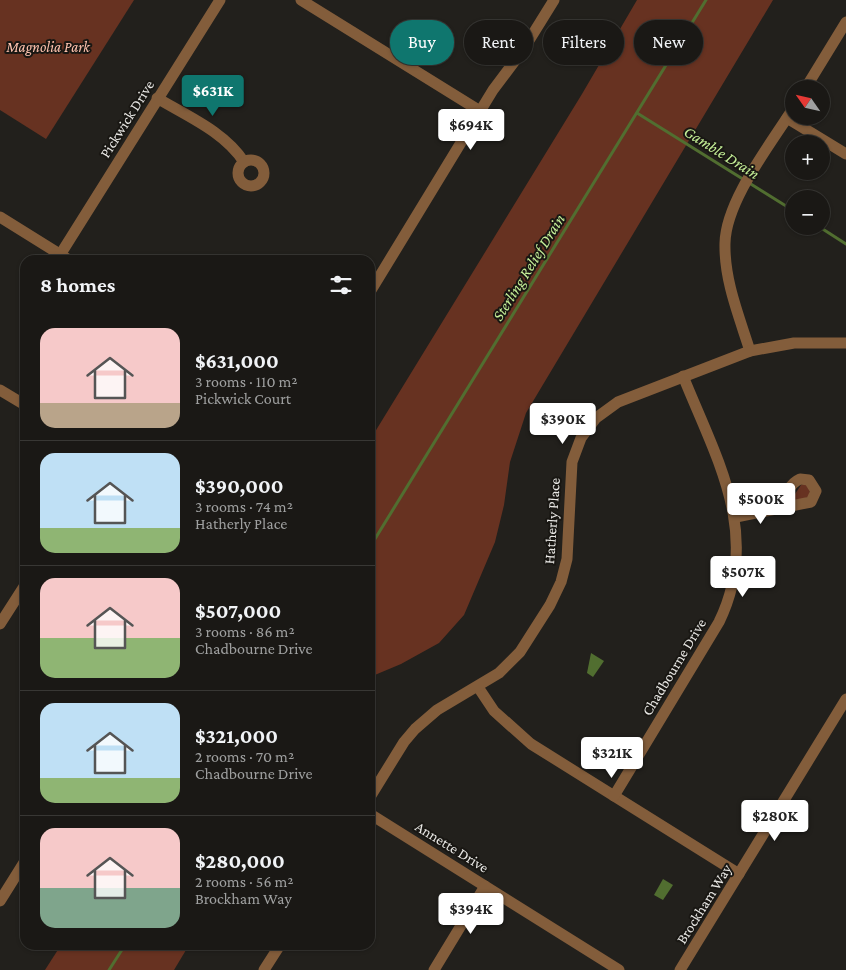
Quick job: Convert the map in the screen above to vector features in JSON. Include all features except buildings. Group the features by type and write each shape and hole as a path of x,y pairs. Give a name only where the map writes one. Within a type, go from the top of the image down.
{"street":[{"name":"Pickwick Drive","path":"66,255 157,98 220,0"},
{"path":"301,0 480,111"},
{"path":"375,284 480,111 554,0"},
{"path":"811,80 846,22"},
{"path":"157,98 221,138 236,150 244,162"},
{"path":"750,351 732,294 726,265 727,227 743,188 785,121"},
{"path":"798,125 846,154"},
{"path":"0,217 62,255"},
{"name":"Hatherly Place","path":"375,789 404,742 427,717 499,673 520,652 550,605 561,582 567,559 572,462 588,428 601,413 618,402 750,351 794,343 846,343"},
{"name":"Chadbourne Drive","path":"614,796 728,605 737,555 736,517 726,484 683,376"},
{"path":"0,390 20,402"},
{"path":"736,517 779,506 791,507 811,502 816,495 815,487 809,480 800,479 793,483 779,506"},
{"path":"786,495 786,502 791,507"},
{"path":"0,624 20,593"},
{"path":"478,687 494,711 520,735 739,874"},
{"name":"Brockham Way","path":"680,970 846,699"},
{"name":"Annette Drive","path":"375,817 485,886 604,966 618,970"},
{"path":"0,901 20,868"},
{"path":"434,970 485,886"},
{"path":"264,970 277,950"}],"green space":[{"name":"Magnolia Park","path":"0,0 134,0 46,139 0,110"},
{"name":"Sterling Relief Drain","path":"637,0 773,0 526,413 510,462 504,505 495,542 464,615 439,643 401,664 375,675 375,432 599,65 624,65 624,22"},
{"path":"801,485 806,485 810,490 809,497 791,500"},
{"path":"58,950 186,950 174,970 45,970"}],"shaded area":[{"path":"591,653 604,661 593,677 587,673"},
{"path":"663,879 673,885 663,900 654,895"}],"waterway":[{"name":"Sterling Relief Drain","path":"375,539 706,0"},
{"name":"Gamble Drain","path":"637,113 785,205"},
{"name":"Gamble Drain","path":"830,234 846,244"},
{"name":"Sterling Relief Drain","path":"109,970 122,950"}]}
